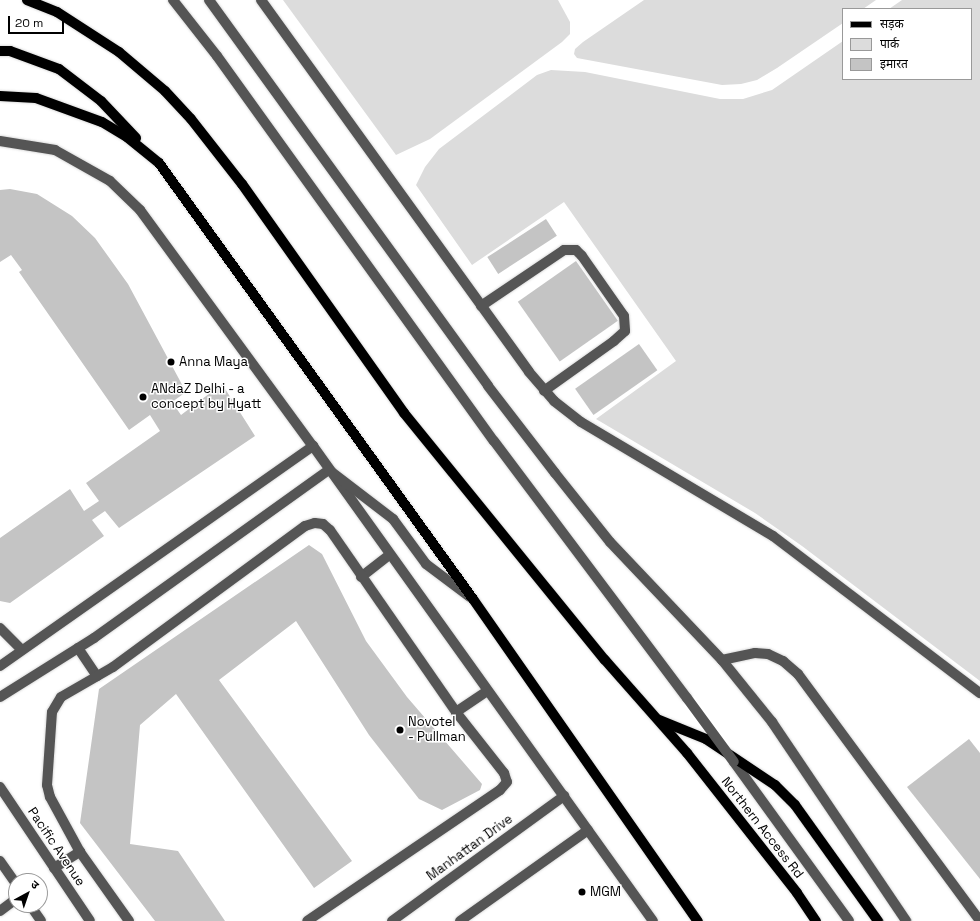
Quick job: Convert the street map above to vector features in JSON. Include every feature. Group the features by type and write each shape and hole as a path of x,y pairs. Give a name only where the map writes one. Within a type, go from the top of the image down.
{"main road":[{"name":"Northern Access Rd","path":"28,0 57,12 119,52 149,76 190,119 242,184 404,413 605,660 687,753 797,893 816,921"},
{"path":"0,51 10,51 59,69 101,101 159,163 188,200 472,599 698,921"},
{"path":"0,96 36,98 102,122 127,137 159,163"},
{"path":"657,719 706,739 775,786 795,805 878,921"}],"street":[{"path":"173,0 217,56 494,441 687,698 849,921"},
{"path":"209,0 488,386 555,473 610,542 722,660 772,722 906,921"},
{"path":"262,0 481,306 544,391 581,422 773,536 980,693"},
{"path":"0,141 55,150 115,186 140,210 313,446 389,555 653,921"},
{"path":"481,306 564,250 576,250 582,256 624,316 625,331 614,341 544,391"},
{"path":"0,666 313,446"},
{"path":"329,470 393,519 426,564 472,599"},
{"path":"0,697 78,648 329,470"},
{"path":"128,921 80,852 57,811 46,786 50,720 52,712 61,697 97,676 305,526 323,524 330,530 361,577 456,712 504,773 507,782 505,786 307,921"},
{"path":"361,577 389,555"},
{"path":"0,628 22,650"},
{"path":"78,648 97,676"},
{"path":"722,660 755,653 768,654 782,661 798,674 980,921"},
{"path":"456,712 487,691"},
{"name":"Pacific Avenue","path":"0,787 90,921"},
{"name":"Manhattan Drive","path":"392,921 564,796"},
{"path":"460,921 588,830"},
{"path":"54,868 80,852"},
{"path":"0,861 8,873"}],"green space":[{"path":"283,0 558,0 570,22 570,34 562,42 430,139 396,155"},
{"path":"644,0 876,0 864,8 842,8 842,24 757,80 741,84 722,85 577,58 574,54 575,49"},
{"path":"902,0 980,0 980,681 802,546 755,513 596,419 676,361 564,202 472,265 416,185 425,167 439,149 537,75 551,70 585,72 720,99 743,99 772,90 842,42 842,80 972,80 972,8 890,8"}],"building":[{"name":"ANdaZ Delhi - a concept by Hyatt","path":"10,189 37,194 72,216 95,238 128,284 186,392 172,402 181,415 222,384 255,436 119,528 105,511 92,520 104,536 10,603 0,601 0,538 70,489 84,511 99,501 86,483 160,431 150,415 129,430 19,272 22,270 11,255 0,262 0,190"},
{"path":"546,219 557,236 498,274 487,257"},
{"path":"576,261 618,321 560,362 518,302"},
{"path":"639,344 657,370 593,415 575,389"},
{"name":"Novotel - Pullman","path":"309,545 322,554 366,641 407,697 482,784 480,790 442,810 419,799 369,735 296,621 219,680 352,861 314,888 176,694 140,725 130,844 178,851 225,921 155,921 80,823 99,689"},
{"path":"969,739 980,753 980,879 907,787"}],"place":[{"name":"Anna Maya","path":"171,362"},
{"name":"ANdaZ Delhi - a concept by Hyatt","path":"143,397"},
{"name":"Novotel - Pullman","path":"400,730"},
{"name":"MGM","path":"582,892"}]}
